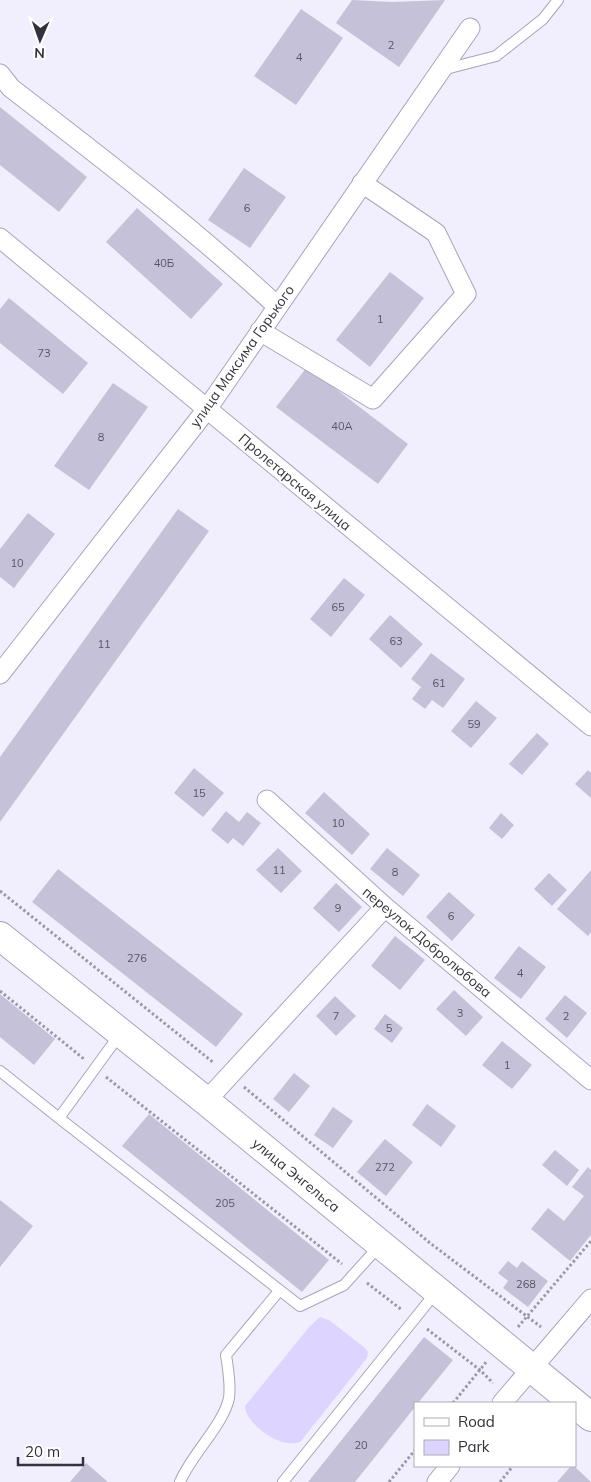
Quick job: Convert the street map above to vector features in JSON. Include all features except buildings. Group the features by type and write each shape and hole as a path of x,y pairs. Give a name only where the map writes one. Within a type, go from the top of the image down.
{"main road":[{"name":"улица Энгельса","path":"0,936 206,1101 573,1402"},
{"name":"улица Энгельса","path":"576,1405 591,1417"}],"street":[{"name":"улица Максима Горького","path":"0,674 207,409 470,28"},
{"path":"0,74 11,88 120,172 221,254 277,306"},
{"path":"260,331 373,399 466,294 436,233 362,183"},
{"name":"Пролетарская улица","path":"0,238 591,726"},
{"name":"переулок Добролюбова","path":"267,800 385,908 591,1080"},
{"path":"206,1101 385,908"},
{"path":"503,1402 591,1299"},
{"path":"437,1482 449,1467"}],"lane":[{"path":"441,70 496,56 543,19 558,0"},
{"path":"59,1118 121,1034"},
{"path":"0,1071 300,1306 344,1285 381,1245"},
{"path":"180,1482 186,1467 223,1414 228,1398 226,1355 279,1290"},
{"path":"283,1482 438,1291"}],"path":[{"path":"0,891 230,1075 430,1243 543,1329"},
{"path":"0,991 354,1273 480,1370 494,1384"},
{"path":"516,1330 529,1317 591,1241"},
{"path":"454,1402 493,1355"},
{"path":"389,1482 414,1451"},
{"path":"500,1482 512,1467"}],"green space":[{"path":"320,1317 329,1320 365,1348 368,1352 367,1358 301,1441 285,1443 276,1440 258,1428 251,1421 245,1406 310,1326"}]}
